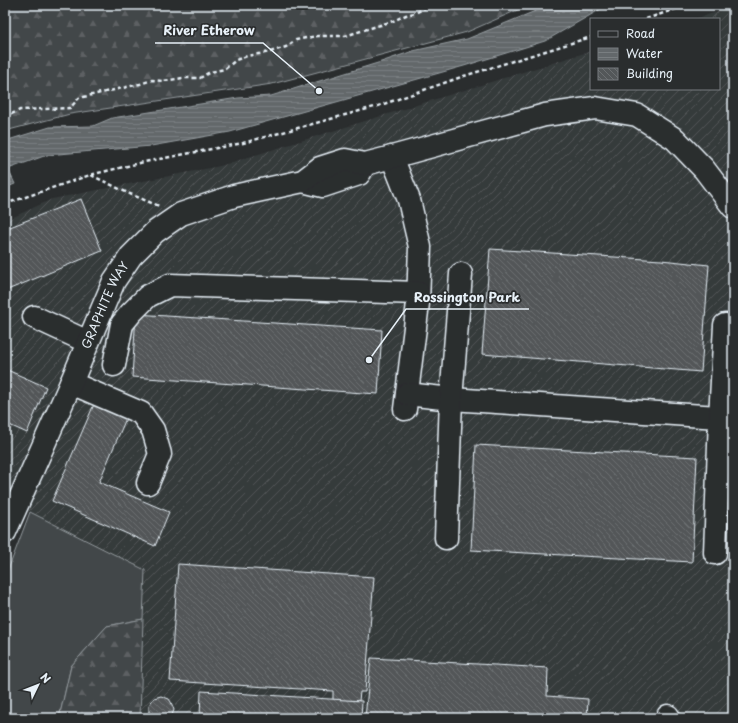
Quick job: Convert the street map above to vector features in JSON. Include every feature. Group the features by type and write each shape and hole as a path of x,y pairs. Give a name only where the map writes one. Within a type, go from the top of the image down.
{"street":[{"path":"726,418 451,399 406,402 418,303 420,247 409,200 392,157 545,115 595,108 637,115 675,139 704,169 733,207"},
{"name":"GRAPHITE WAY","path":"5,532 114,281 131,256 155,232 181,214 234,196 303,181 320,168 345,160 364,164 392,157"},
{"path":"446,538 451,399 461,274"},
{"path":"114,365 122,324 148,296 170,285 418,293"},
{"path":"34,318 88,342"},
{"path":"715,553 726,418 725,325"},
{"path":"71,383 141,413 153,430 160,454 148,483"}],"path":[{"path":"5,117 20,110 70,108 79,98 152,80 163,81 178,78 200,78 210,72 225,69 236,60 286,47 296,40 318,36 345,36 393,22 431,5"},
{"path":"649,18 688,5"},
{"path":"5,204 90,175 144,162 243,143 370,108 464,76 590,37"},
{"path":"90,175 130,194 181,214"}],"shaded area":[{"path":"733,7 733,718 140,718 145,570 5,499 5,221 52,199 220,166 590,51 590,90 720,90 720,18 697,18"}],"green space":[{"path":"5,5 529,5 467,32 272,84 70,114 5,131"},
{"path":"30,512 145,570 143,619 107,626 71,666 59,718 5,718 5,578"},
{"path":"143,619 140,718 59,718 71,666 107,626"}],"water":[{"path":"550,5 608,5 545,41 464,66 230,132 151,146 47,155 8,169 15,184 5,188 5,141 50,127 93,126 112,118 238,98 271,96 413,51 467,39"}],"building":[{"path":"81,199 102,251 5,291 5,229"},
{"path":"490,249 661,260 709,265 701,372 482,354"},
{"path":"136,314 382,330 378,394 132,377"},
{"path":"5,369 46,387 27,433 5,423"},
{"path":"95,402 127,416 99,482 169,512 155,546 52,501"},
{"path":"476,445 697,457 692,562 471,550"},
{"path":"178,564 374,577 365,692 360,692 359,701 333,700 333,691 170,681"},
{"path":"371,658 548,668 547,696 588,699 587,718 365,718"},
{"path":"201,691 362,701 361,718 200,718"},
{"path":"161,696 169,699 171,702 174,710 172,715 170,718 152,718 149,713 149,705 154,698"}],"place":[{"name":"River Etherow","path":"319,91"},
{"name":"Rossington Park","path":"369,360"}]}
